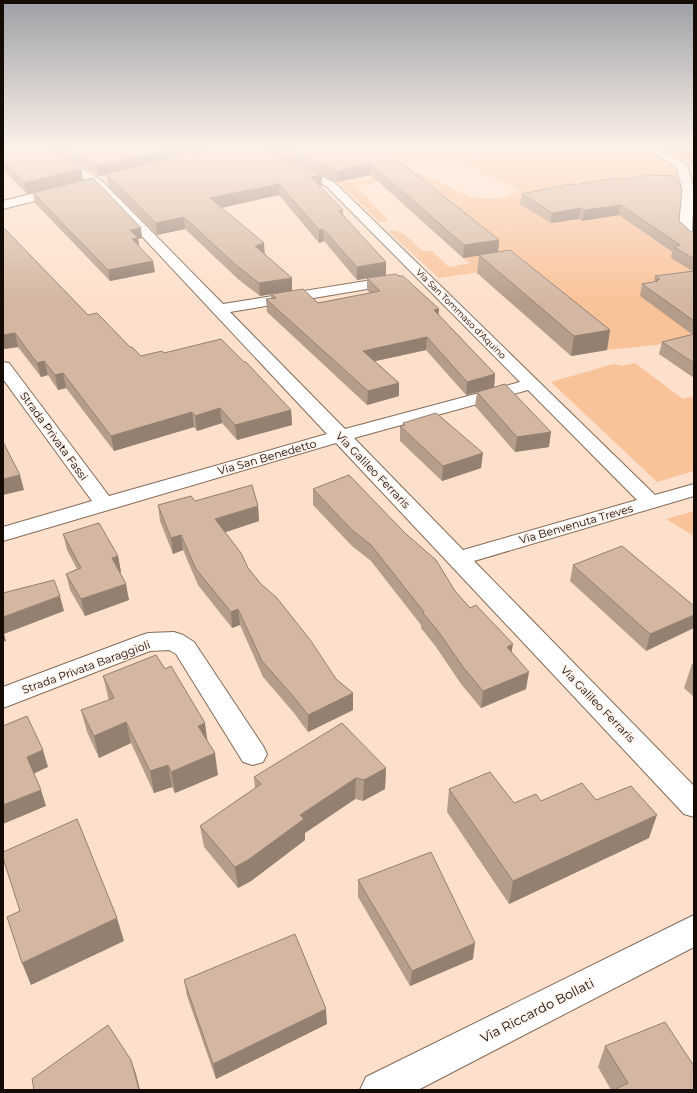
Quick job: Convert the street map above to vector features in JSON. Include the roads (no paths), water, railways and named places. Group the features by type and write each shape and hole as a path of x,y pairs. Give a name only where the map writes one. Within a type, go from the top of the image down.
{"street":[{"path":"3,205 23,200"},
{"name":"Via Galileo Ferraris","path":"109,200 218,309 339,436 459,558 694,805"},
{"name":"Via San Tommaso d'Aquino","path":"346,200 651,502"},
{"path":"687,200 685,231 694,238"},
{"path":"218,309 422,275"},
{"name":"Strada Privata Fassi","path":"3,367 104,504"},
{"name":"Via San Benedetto","path":"3,534 339,436 532,384"},
{"name":"Via Benvenuta Treves","path":"459,558 694,490"},
{"name":"Strada Privata Baraggioli","path":"3,698 148,642 174,641 185,648 253,754"},
{"name":"Via Riccardo Bollati","path":"379,1090 694,930"}]}
